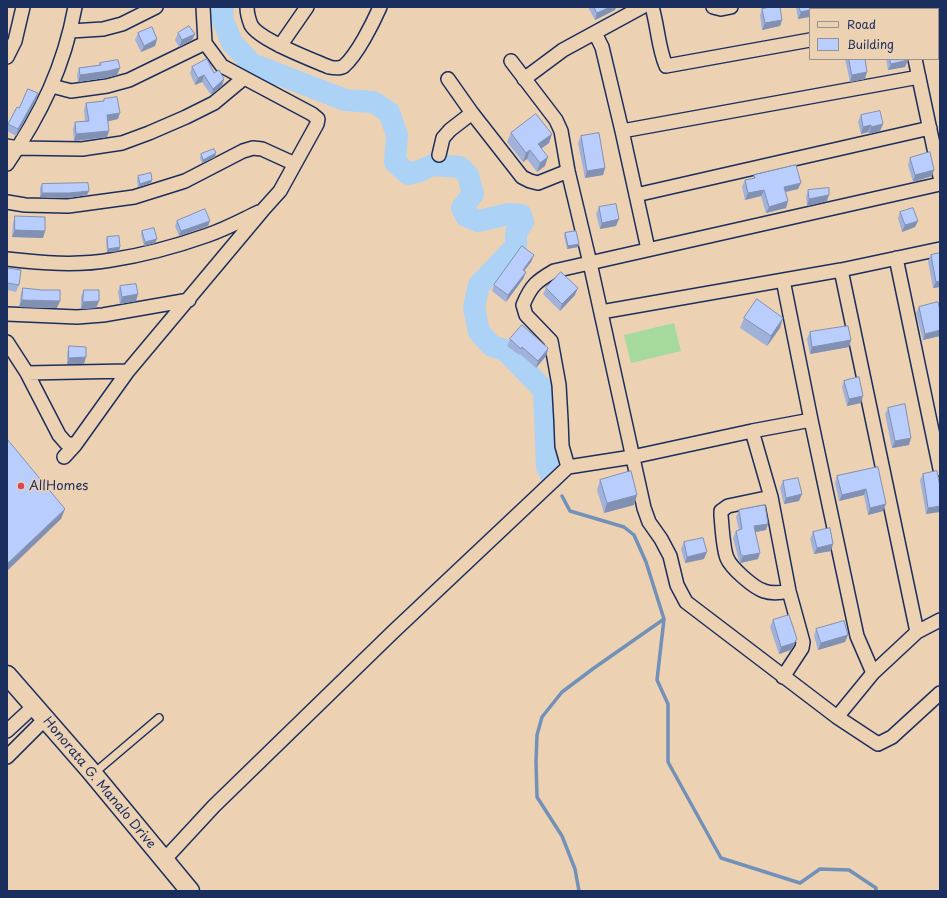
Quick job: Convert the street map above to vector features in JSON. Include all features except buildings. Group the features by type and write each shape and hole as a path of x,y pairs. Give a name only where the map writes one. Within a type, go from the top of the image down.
{"street":[{"path":"7,57 15,40 22,7"},
{"path":"7,164 13,147 31,127 52,86 71,31 75,7"},
{"path":"71,31 103,29 122,24 156,7"},
{"path":"64,457 75,445 128,371 280,191 317,124 318,119 312,114 222,66 205,43 203,7"},
{"path":"247,7 252,26 262,35 280,46 329,67 337,68 344,66 357,50 380,7"},
{"path":"280,46 307,7"},
{"path":"524,78 563,50 642,7"},
{"path":"652,7 656,19 662,56 666,66 809,40"},
{"path":"714,7 720,9 731,7"},
{"path":"595,33 602,47 648,249"},
{"path":"52,86 71,91 106,86 129,80 205,43"},
{"path":"915,60 940,177"},
{"path":"511,61 556,120 561,131 568,170 644,508 649,522 662,539 670,556 678,585 686,602 837,717 878,744 892,737 940,693"},
{"path":"622,131 919,77"},
{"path":"13,147 82,149 122,143 155,131 214,103 244,78"},
{"path":"448,79 472,113 522,176 530,181 538,183 568,170"},
{"path":"439,155 443,138 450,130 472,113"},
{"path":"636,195 930,128"},
{"path":"7,202 25,205 68,206 134,197 186,181 253,148 262,149 295,164"},
{"path":"568,467 562,446 562,420 559,385 551,341 526,315 523,305 527,295 538,281 554,271 940,184"},
{"path":"7,259 31,262 71,263 110,260 155,251 210,234 262,211"},
{"path":"601,312 841,270 940,249"},
{"path":"896,258 940,469"},
{"path":"841,270 917,632"},
{"path":"783,280 810,420 857,636 873,673"},
{"path":"7,314 77,317 103,315 189,300"},
{"path":"7,342 27,373 59,435 66,443 75,445"},
{"path":"27,373 128,371"},
{"path":"164,860 214,806 393,632 568,467 632,458 752,431 810,420"},
{"path":"752,431 771,497 789,591 803,642 802,648 783,677"},
{"path":"771,497 728,506 721,511 727,559 734,568 754,586 764,591 776,593 789,591"},
{"path":"837,717 873,673 917,632 940,620"},
{"name":"Honorata G. Manalo Drive","path":"7,675 93,774 190,891"},
{"path":"7,731 40,713"},
{"path":"7,757 40,713"}],"lane":[{"path":"93,774 159,718"}],"green space":[{"path":"674,323 681,351 631,363 624,335"}],"waterway":[{"path":"223,7 222,18 232,43 252,64 345,100 373,102 389,112 397,135 395,162 408,174 420,171 432,165 460,167 468,175 473,194 462,208 466,216 478,221 509,214 521,215 523,222 516,233 516,246 479,285 474,307 479,332 492,346 505,350 544,390 547,467 553,478"},
{"path":"562,496 570,511 624,527 634,535 646,562 664,619 657,680 668,704 668,762 721,858 800,883 820,869 849,870 876,888 876,891"},
{"path":"579,891 575,869 562,836 537,797 537,735 542,717 562,692 664,619"}],"place":[{"name":"AllHomes","path":"21,486"}]}
